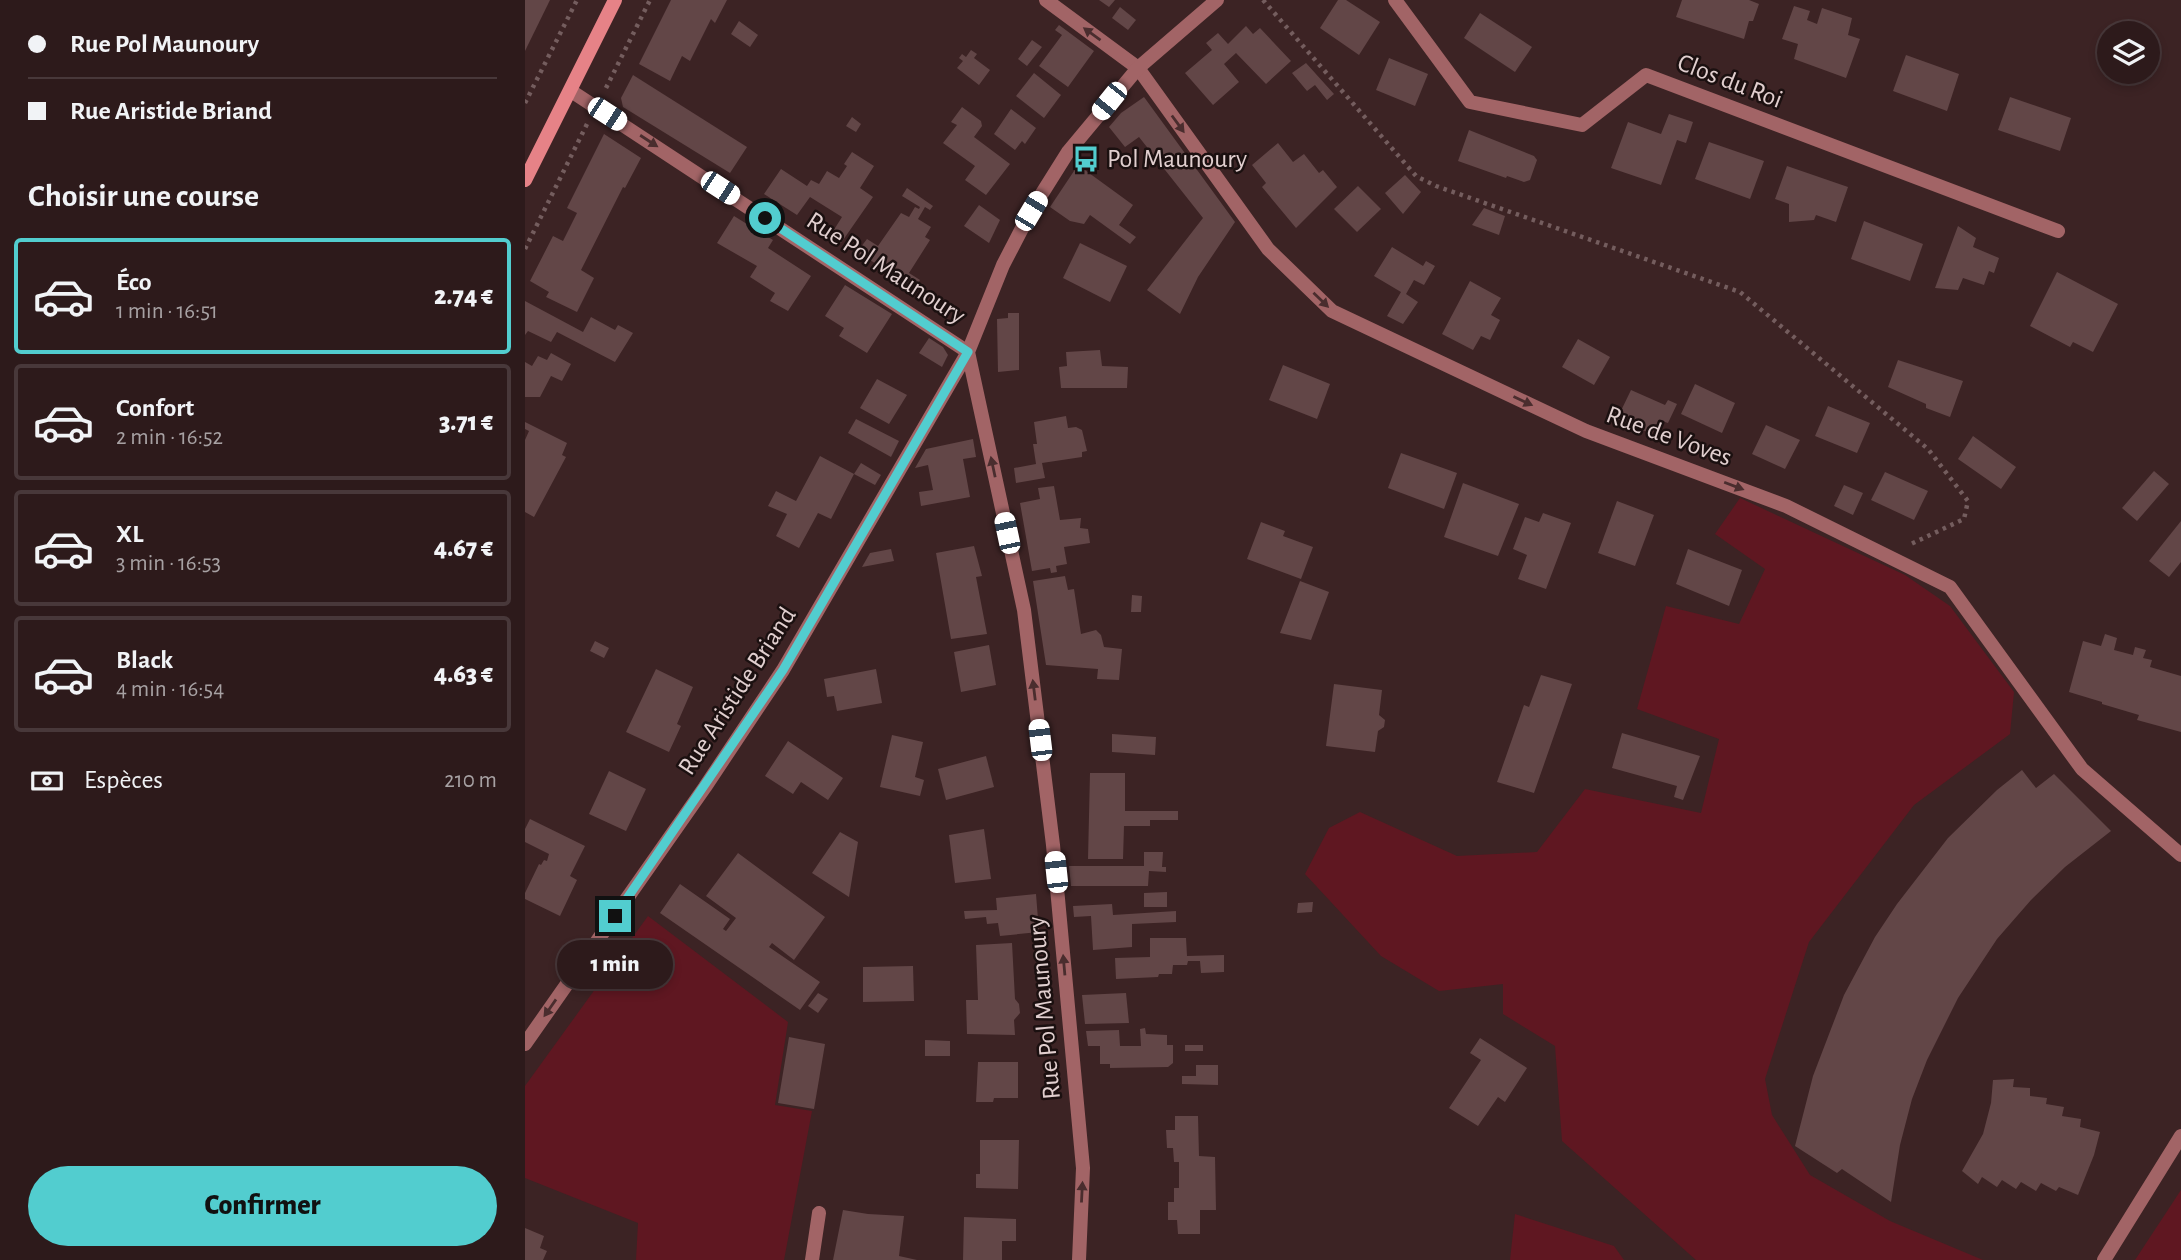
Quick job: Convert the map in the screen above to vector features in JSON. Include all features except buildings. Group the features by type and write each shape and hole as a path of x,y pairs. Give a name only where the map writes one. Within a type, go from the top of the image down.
{"main road":[{"path":"525,180 615,0"}],"street":[{"name":"Rue de Voves","path":"1046,0 1138,68 1268,249 1332,311 1586,431 1786,506 1950,587 2082,769 2181,855"},
{"name":"Rue Aristide Briand","path":"525,1044 697,799 783,670 968,352 1003,265 1031,211 1067,152 1138,68 1217,0"},
{"name":"Clos du Roi","path":"1395,0 1470,102 1582,125 1646,75 2058,231"},
{"name":"Rue Pol Maunoury","path":"571,91 968,352 1024,610 1050,817 1083,1168 1079,1260"},
{"path":"2104,1260 2181,1136"},
{"path":"812,1260 819,1213"}],"path":[{"path":"525,103 577,0"},
{"path":"1263,0 1416,176 1436,186 1741,292 1928,449 1968,501 1964,519 1888,556"}],"shaded area":[{"path":"1740,498 1905,575 1950,606 2014,692 2010,734 1914,805 1809,942 1765,1079 1772,1115 1810,1175 1890,1221 1983,1260 1696,1260 1562,1141 1555,1046 1503,1014 1503,984 1439,991 1381,956 1305,874 1329,828 1360,812 1457,856 1537,852 1585,789 1701,813 1719,739 1637,709 1666,606 1739,624 1765,569 1715,534"},
{"path":"648,916 788,1022 775,1105 812,1111 784,1260 636,1260 638,1223 525,1178 525,1086"},
{"path":"2181,1190 2181,1260 2135,1260"},
{"path":"1515,1214 1614,1246 1624,1260 1510,1260"}],"place":[{"name":"Pol Maunoury","path":"1086,159"}],"route":[{"path":"615,916 705,788 783,670 968,352 765,218"}]}
